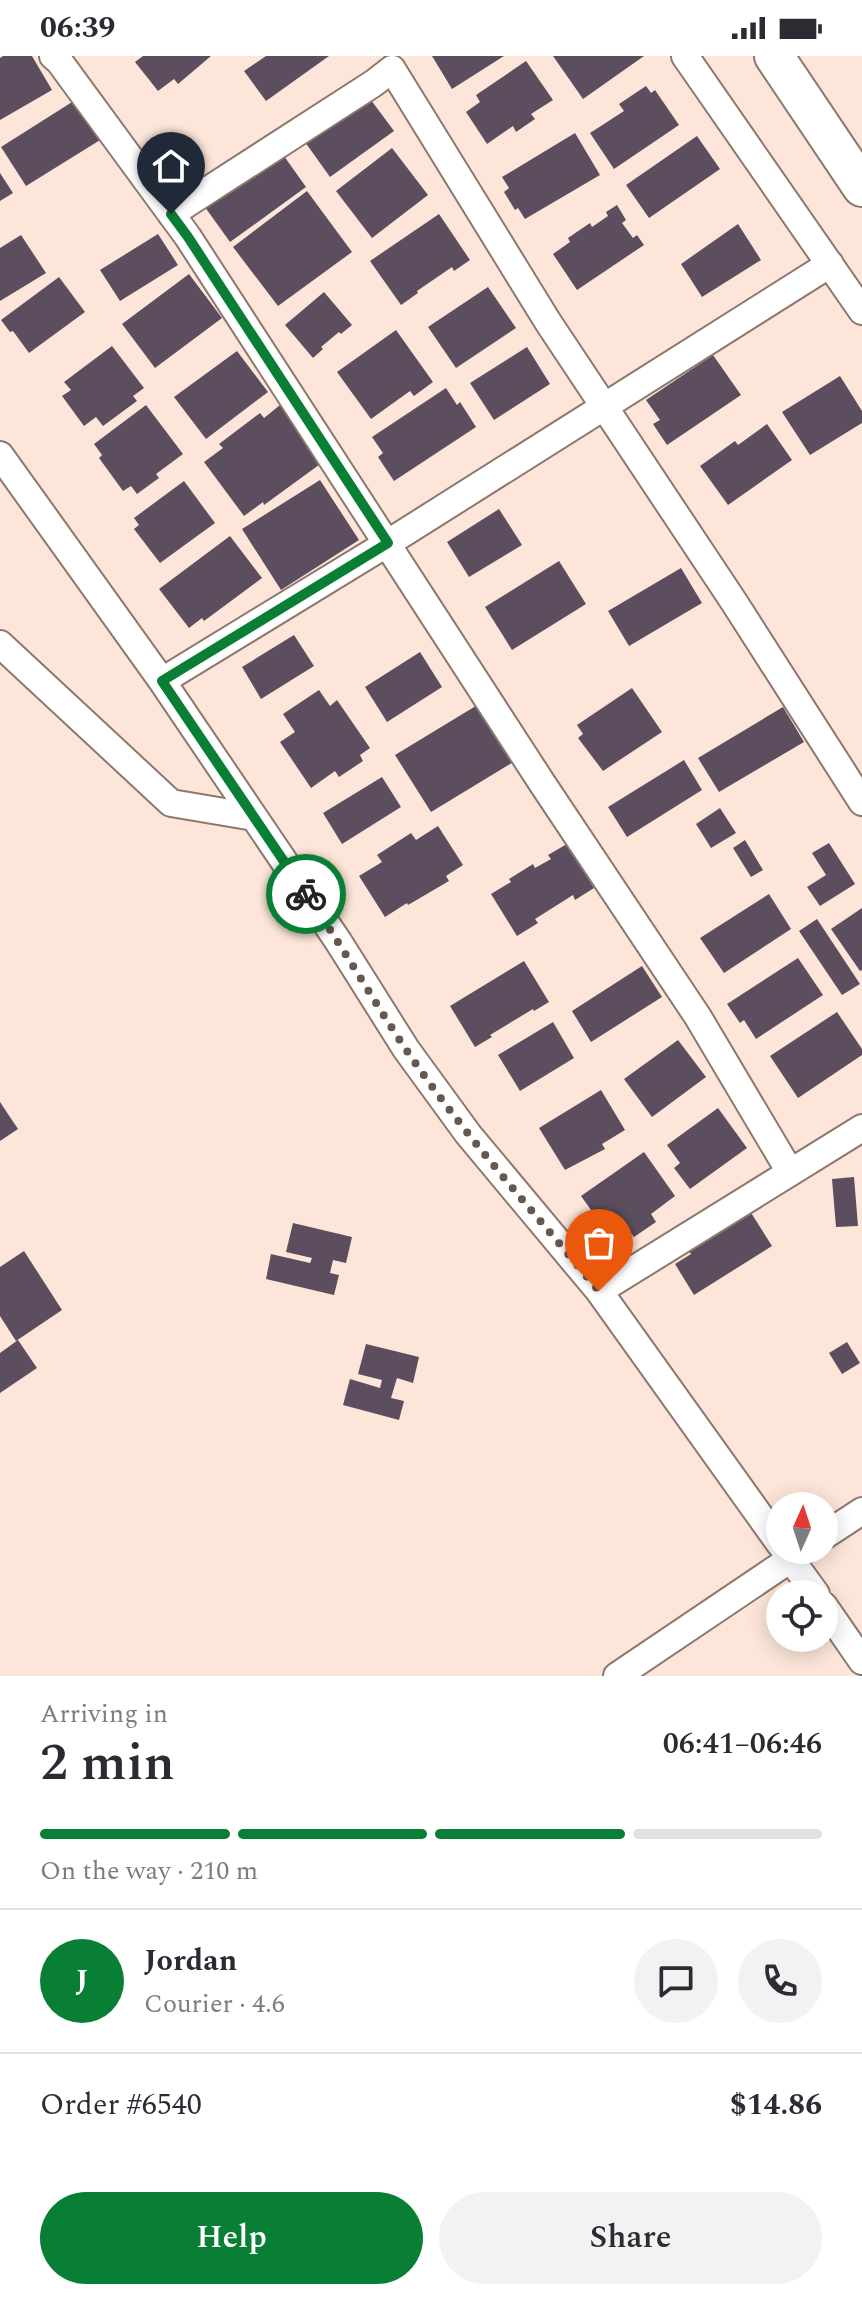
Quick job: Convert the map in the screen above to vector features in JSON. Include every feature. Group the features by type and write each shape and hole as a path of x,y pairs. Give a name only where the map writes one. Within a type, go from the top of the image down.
{"street":[{"path":"53,56 188,237 542,783 698,1017 790,1172"},
{"path":"685,56 862,311"},
{"path":"774,56 862,187"},
{"path":"171,214 374,83 388,62 548,322 862,802"},
{"path":"162,681 388,543 830,264"},
{"path":"0,455 162,681 338,941 406,1049 468,1134 599,1291 766,1518"},
{"path":"0,644 171,803 254,817"},
{"path":"599,1291 862,1128"},
{"path":"838,1527 862,1511"},
{"path":"617,1676 772,1564"},
{"path":"838,1626 862,1661"}],"building":[{"path":"32,56 52,90 0,120 0,58"},
{"path":"143,56 211,56 178,84 174,79 158,91 135,62"},
{"path":"266,56 329,56 266,101 244,71"},
{"path":"432,56 504,56 452,89"},
{"path":"553,56 644,56 583,99"},
{"path":"526,61 553,100 531,114 535,119 516,132 513,126 487,144 466,112 480,102 476,95"},
{"path":"646,86 651,93 655,90 679,125 614,169 590,133 624,111 619,104"},
{"path":"368,96 394,131 330,177 305,142"},
{"path":"80,97 105,137 26,186 1,147"},
{"path":"575,133 600,175 525,219 504,192 509,188 502,177"},
{"path":"697,136 720,169 649,218 626,185"},
{"path":"392,148 428,195 372,238 336,191"},
{"path":"279,149 306,187 230,242 202,203"},
{"path":"0,173 13,193 0,201"},
{"path":"307,191 352,252 278,306 233,247"},
{"path":"617,205 626,220 622,223 633,238 637,235 644,245 577,290 553,254 570,242 568,238 590,223 592,227"},
{"path":"439,214 470,260 454,271 452,267 401,305 370,261"},
{"path":"738,224 761,260 702,297 681,264"},
{"path":"158,234 178,265 120,301 100,270"},
{"path":"21,235 46,273 0,301 0,248"},
{"path":"189,274 222,318 155,368 122,324"},
{"path":"59,277 85,312 29,353 1,320"},
{"path":"488,287 516,328 456,368 428,327"},
{"path":"324,292 352,325 321,347 323,349 313,358 285,325"},
{"path":"396,330 433,382 414,396 410,391 371,419 337,372"},
{"path":"112,346 144,388 133,396 137,401 103,426 96,417 84,426 62,396 71,390 64,382"},
{"path":"527,347 550,384 494,420 470,383"},
{"path":"237,351 268,392 206,439 174,397"},
{"path":"713,355 741,395 667,445 653,424 660,420 646,400"},
{"path":"840,376 862,411 862,423 810,455 782,412"},
{"path":"446,388 457,405 460,402 476,427 394,481 378,457 383,453 372,437"},
{"path":"146,405 183,454 156,474 159,478 137,494 131,486 123,491 99,458 102,455 94,444"},
{"path":"280,405 323,462 244,516 204,462 223,448 219,444 260,413 264,418"},
{"path":"767,424 792,460 728,505 700,466 735,441 738,445"},
{"path":"320,480 359,540 281,590 242,529"},
{"path":"184,481 215,523 160,563 134,529 139,525 134,518"},
{"path":"499,509 522,545 469,577 447,542"},
{"path":"230,536 262,578 204,621 202,618 189,628 159,589"},
{"path":"559,561 586,604 512,650 485,607"},
{"path":"681,568 702,603 629,646 608,611"},
{"path":"294,635 314,666 261,699 242,667"},
{"path":"420,652 442,687 387,722 365,687"},
{"path":"632,688 662,732 603,771 578,738 583,734 577,725"},
{"path":"319,690 330,706 337,700 370,748 360,755 363,761 339,777 335,771 311,788 280,742 295,732 283,714"},
{"path":"484,701 520,758 431,812 395,755"},
{"path":"783,707 804,742 719,792 698,758"},
{"path":"684,760 702,790 627,837 608,807"},
{"path":"382,777 401,807 342,844 323,813"},
{"path":"720,808 736,833 711,848 696,824"},
{"path":"438,826 463,865 446,876 449,881 385,917 359,876 382,862 377,855 411,833 416,840"},
{"path":"745,840 763,870 751,877 733,848"},
{"path":"829,843 855,884 820,906 807,887 826,875 812,853"},
{"path":"567,844 594,888 575,900 573,895 535,919 538,923 517,936 491,894 533,864 535,868 551,859 548,855"},
{"path":"769,894 791,929 724,973 700,938"},
{"path":"862,908 862,970 860,971 831,929"},
{"path":"817,919 860,984 842,995 799,931"},
{"path":"798,958 823,995 756,1039 744,1020 740,1023 727,1004"},
{"path":"524,961 549,1002 490,1035 492,1037 475,1047 450,1006"},
{"path":"642,966 662,997 591,1042 572,1011"},
{"path":"837,1012 862,1049 862,1055 798,1098 770,1056"},
{"path":"553,1022 574,1058 520,1091 498,1055"},
{"path":"678,1040 706,1077 652,1117 624,1079"},
{"path":"601,1090 625,1130 602,1144 605,1149 565,1170 539,1128"},
{"path":"0,1102 18,1129 0,1141"},
{"path":"718,1108 747,1148 690,1189 674,1168 680,1163 667,1145"},
{"path":"644,1152 675,1196 651,1214 656,1222 634,1237 627,1228 612,1239 581,1196"},
{"path":"854,1177 858,1226 836,1227 832,1179"},
{"path":"748,1208 772,1246 694,1295 675,1264 691,1254 686,1247"},
{"path":"293,1223 352,1237 346,1263 333,1260 330,1273 339,1275 334,1295 266,1279 271,1254 310,1263 312,1258 286,1252"},
{"path":"24,1251 62,1310 16,1341 0,1316 0,1267"},
{"path":"18,1340 37,1368 0,1393 0,1353"},
{"path":"847,1342 860,1363 842,1374 829,1353"},
{"path":"366,1344 419,1357 413,1383 397,1378 391,1398 404,1401 399,1420 343,1405 350,1379 380,1388 382,1380 358,1374"}],"way so far":[{"path":"306,894 406,1049 468,1134 599,1291"}],"route":[{"path":"171,214 388,543 162,681 306,894"}]}
